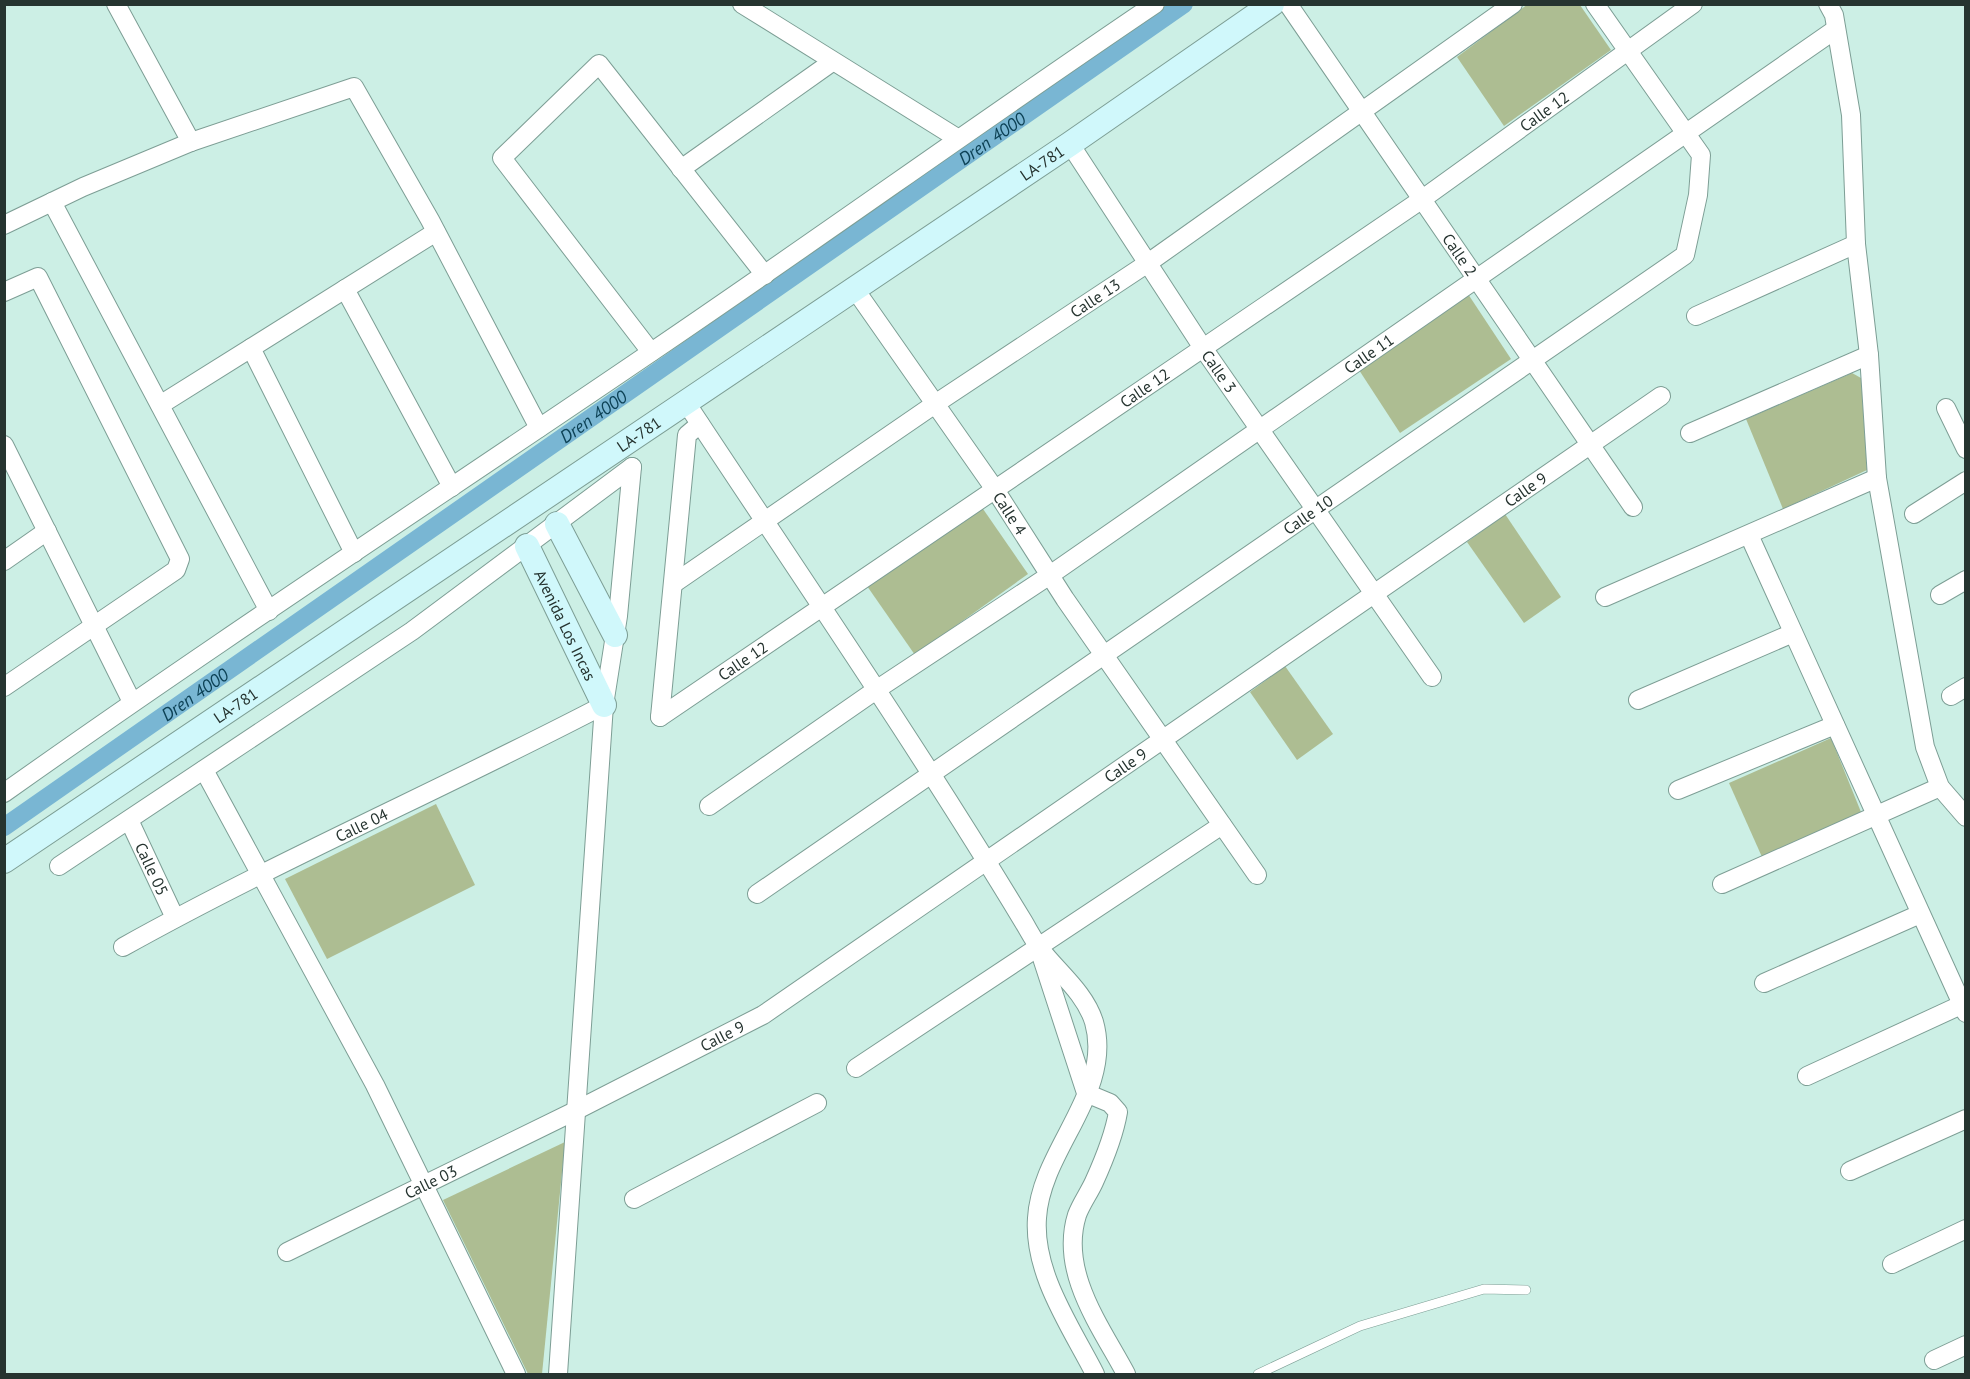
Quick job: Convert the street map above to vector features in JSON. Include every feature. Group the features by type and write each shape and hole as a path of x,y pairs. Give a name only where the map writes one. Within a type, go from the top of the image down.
{"street":[{"path":"116,4 191,142"},
{"path":"741,4 957,138"},
{"path":"4,793 132,702 765,275 957,138 1155,4"},
{"name":"LA-781","path":"4,861 1070,144 1272,4"},
{"name":"Calle 2","path":"1288,4 1634,507"},
{"name":"Calle 13","path":"673,584 935,404 1148,263 1513,4"},
{"path":"1595,4 1685,132"},
{"name":"Calle 12","path":"673,584 660,717 1421,200 1694,4"},
{"path":"1828,4 1836,29 1851,115 1856,244 1869,355 1877,478 1925,747 1940,787 1965,817"},
{"name":"Calle 11","path":"709,806 876,690 1050,575 1836,29"},
{"path":"681,168 832,62"},
{"path":"651,352 502,158 600,64 765,275"},
{"path":"4,225 191,142 354,87 436,232 539,428"},
{"name":"Calle 10","path":"757,894 1685,255 1698,195 1701,155 1685,132"},
{"name":"Calle 3","path":"1070,144 1203,348 1432,677"},
{"path":"52,202 268,611"},
{"path":"160,405 436,232"},
{"path":"1696,316 1856,244"},
{"path":"4,292 38,278 180,559 176,570 4,687"},
{"name":"Calle 4","path":"854,288 994,488 1050,575 1257,875"},
{"path":"345,289 452,487"},
{"path":"251,348 354,553"},
{"path":"1690,433 1869,355"},
{"name":"Calle 9","path":"575,1111 763,1015 1661,396"},
{"path":"685,401 823,606 987,862 1039,948 1080,995 1094,1022 1099,1060 1086,1093 1045,1178 1037,1218 1039,1249 1050,1286 1095,1374"},
{"path":"1946,408 1965,449"},
{"path":"673,584 687,435 700,424"},
{"path":"4,445 132,702"},
{"path":"59,866 412,631 632,467 615,635 604,705 589,896 581,1059 575,1111 558,1374"},
{"path":"1605,597 1877,478"},
{"path":"1914,514 1965,481"},
{"path":"557,524 615,635"},
{"path":"4,561 47,531"},
{"path":"1749,535 1963,1009 1807,1076"},
{"name":"Avenida Los Incas","path":"527,546 604,705"},
{"path":"1940,595 1965,580"},
{"path":"1638,700 1793,633"},
{"name":"Calle 04","path":"123,947 175,918 494,763 604,705"},
{"path":"1678,790 1835,725"},
{"path":"204,770 375,1085 516,1374"},
{"path":"1722,884 1940,787"},
{"name":"Calle 05","path":"129,820 175,918"},
{"path":"856,1068 1222,825"},
{"path":"1764,983 1920,914"},
{"path":"1039,948 1086,1093 1110,1103 1118,1112 1107,1148 1077,1216 1072,1252 1082,1293 1126,1374"},
{"path":"634,1199 817,1103"},
{"name":"Calle 03","path":"287,1252 423,1183 575,1111"},
{"path":"1850,1171 1965,1119"},
{"path":"1892,1264 1965,1229"},
{"path":"1934,1360 1965,1345"}],"lane":[{"path":"1258,1374 1360,1326 1484,1289 1526,1290"}],"green space":[{"path":"1528,4 1580,5 1611,50 1504,126 1457,57"},
{"path":"1468,294 1511,359 1400,433 1359,370"},
{"path":"1852,373 1861,378 1867,470 1783,509 1746,419"},
{"path":"981,506 1028,574 915,655 867,586"},
{"path":"1505,514 1561,597 1524,623 1467,542"},
{"path":"1285,666 1333,734 1297,760 1250,692"},
{"path":"1831,738 1861,812 1762,857 1729,783"},
{"path":"436,804 475,885 327,959 285,879"},
{"path":"565,1142 542,1374 528,1374 443,1200"}],"waterway":[{"name":"Dren 4000","path":"4,827 1184,4"}]}
